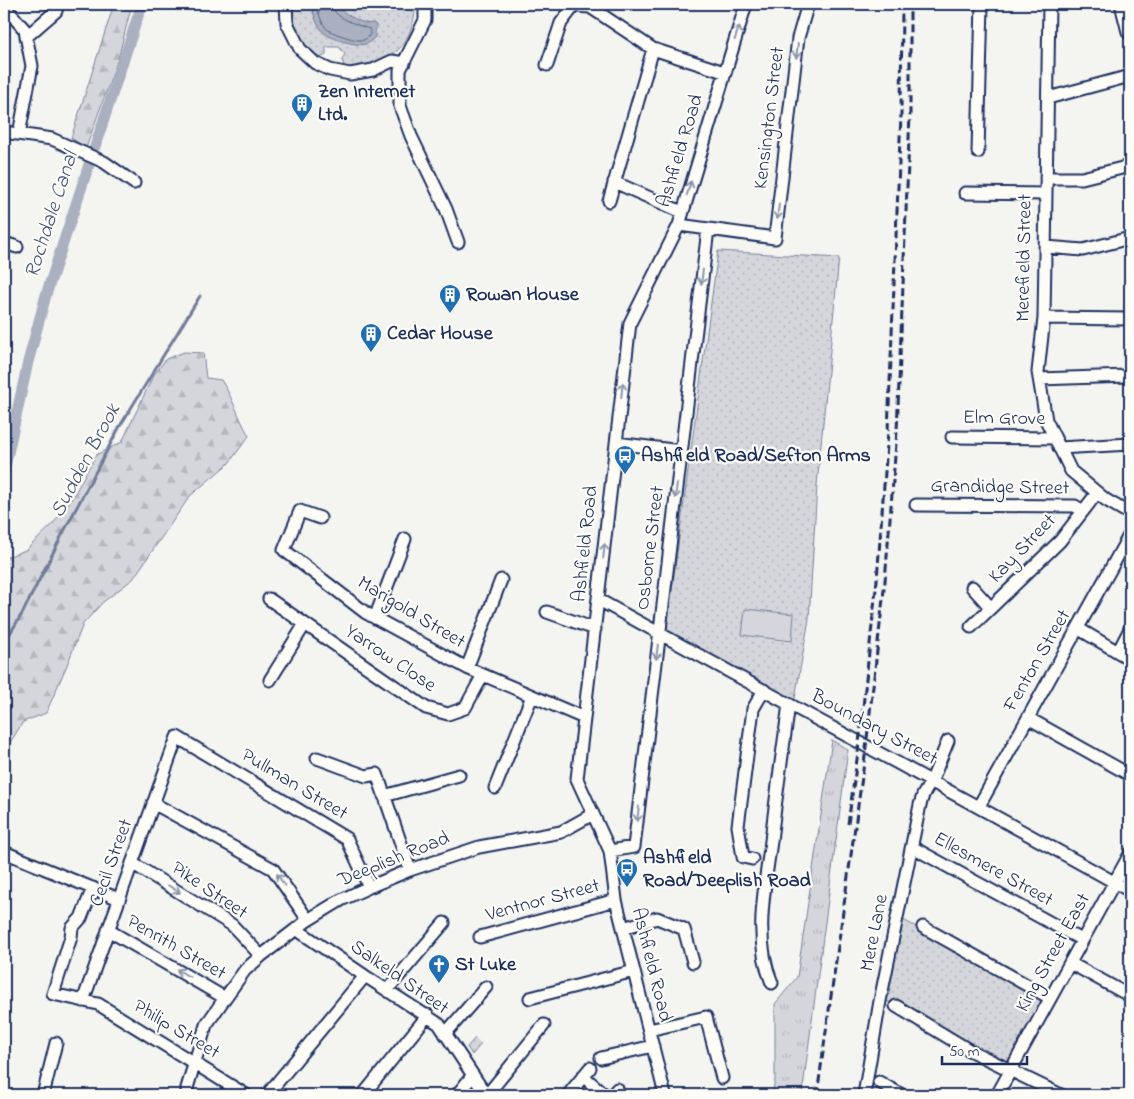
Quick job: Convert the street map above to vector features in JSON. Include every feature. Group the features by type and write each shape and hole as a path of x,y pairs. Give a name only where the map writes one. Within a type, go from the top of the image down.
{"street":[{"path":"26,37 56,11 58,4"},
{"path":"286,4 287,23 300,49 315,63 330,70 350,74 372,70 392,61 404,63"},
{"path":"425,4 424,20 400,70 400,106 411,136 446,209 458,242"},
{"name":"Ashfield Road","path":"665,1095 616,900 610,850 577,779 630,323 678,225 746,4"},
{"name":"Kensington Street","path":"708,229 775,238 798,38 808,4"},
{"path":"978,152 982,4"},
{"name":"Merefield Street","path":"1049,4 1046,247 1044,318 1038,372 1039,379 1046,420 1071,471 1097,493 1130,514"},
{"path":"1123,4 1128,32"},
{"path":"4,6 24,30 32,66 19,134"},
{"path":"547,65 561,22 574,6 590,7 653,49 724,72"},
{"path":"609,201 653,49"},
{"path":"1048,98 1130,76"},
{"path":"4,132 52,139 70,146 104,162 134,183"},
{"path":"1046,178 1082,178 1130,166"},
{"path":"614,182 682,212"},
{"path":"965,193 1046,194"},
{"path":"678,225 708,229"},
{"name":"Osborne Street","path":"610,850 634,847 708,229"},
{"path":"1046,247 1083,250 1130,238"},
{"path":"4,243 17,247"},
{"path":"1044,318 1130,319"},
{"path":"1039,379 1128,376"},
{"name":"Elm Grove","path":"952,437 1057,443 1130,444"},
{"path":"616,443 681,451"},
{"name":"Kay Street","path":"971,627 1060,541 1097,493"},
{"name":"Grandidge Street","path":"916,505 1075,506 1083,511"},
{"name":"Marigold Street","path":"320,518 300,511 284,550 366,613 467,668 584,718"},
{"name":"Fenton Street","path":"979,806 1079,629 1130,534"},
{"path":"375,618 405,539"},
{"path":"467,668 501,580"},
{"path":"972,587 991,608"},
{"name":"Yarrow Close","path":"269,599 426,708 448,714 464,708 483,675"},
{"name":"Boundary Street","path":"599,600 932,780 1130,891"},
{"path":"547,612 595,630"},
{"path":"270,680 305,624"},
{"path":"1079,629 1130,659"},
{"path":"1118,652 1130,629"},
{"path":"752,858 743,857 738,826 753,709 764,690"},
{"path":"495,788 532,696"},
{"path":"772,983 765,968 762,954 763,904 789,704"},
{"path":"1028,718 1130,775"},
{"name":"Cecil Street","path":"83,1001 177,737"},
{"name":"Pullman Street","path":"177,737 347,839 369,887"},
{"name":"Mere Lane","path":"864,1095 880,1001 920,805 948,741"},
{"path":"317,758 366,776 376,774 410,870"},
{"path":"384,796 459,775"},
{"path":"153,803 273,869 308,920"},
{"name":"Deeplish Road","path":"187,1095 194,1062 206,1025 245,970 308,920 341,900 410,870 479,847 562,832 593,814"},
{"name":"Ellesmere Street","path":"912,847 1082,940"},
{"path":"4,852 119,899"},
{"name":"King Street East","path":"997,1095 1130,854"},
{"name":"Pike Street","path":"132,863 232,925 261,956"},
{"name":"Philip Street","path":"93,888 81,918 72,928 71,937 53,994 98,1004 246,1095"},
{"name":"Ventnor Street","path":"480,937 616,900"},
{"path":"623,928 657,918 684,929 693,962"},
{"path":"387,990 444,923"},
{"path":"923,927 1050,998"},
{"name":"Salkeld Street","path":"296,929 364,976 428,1015 439,1024 486,1095"},
{"name":"Penrith Street","path":"108,930 225,998"},
{"path":"1070,963 1130,996"},
{"path":"530,998 634,971"},
{"path":"267,1095 364,976"},
{"path":"445,1034 486,987"},
{"path":"896,1006 969,1050 1061,1095"},
{"path":"363,1095 428,1015"},
{"path":"649,1030 706,1017 722,1078"},
{"path":"486,1095 544,1025"},
{"path":"43,1095 56,1043"},
{"path":"601,1058 653,1046"},
{"path":"568,1095 587,1072 605,1095"},
{"path":"457,1095 474,1075"},
{"path":"879,1082 902,1095"}],"green space":[{"path":"114,4 132,4 118,59 86,148 71,138"},
{"path":"291,4 416,4 414,20 409,33 396,52 374,64 345,69 342,60 345,54 339,47 326,47 326,55 318,59 306,46 295,28"},
{"path":"718,251 839,258 817,485 809,619 794,704 666,634"},
{"path":"184,352 203,353 206,378 221,380 249,436 229,463 190,496 133,579 103,602 83,624 46,713 23,722 4,752 4,558 26,550 52,525 71,500 96,455 122,442 153,376 166,359"},
{"path":"745,609 794,614 792,641 742,635"},
{"path":"832,740 848,750 802,1095 772,1095 775,1080 775,1004 797,977"},
{"path":"898,917 1047,999 1011,1067 968,1046 883,999"},
{"path":"475,1038 481,1044 472,1055 467,1047"}],"water":[{"path":"313,4 340,4 339,9 351,16 364,23 376,25 375,37 362,45 327,35 321,30 316,19 313,12"}],"waterway":[{"name":"Rochdale Canal","path":"4,471 28,362 46,295 142,4"},
{"name":"Sudden Brook","path":"4,643 22,614 120,426 200,296"}],"railway":[{"path":"848,824 877,580 888,431 901,114 902,4"},
{"path":"817,1095 865,756 885,581 897,431 910,114 910,4"}],"place":[{"name":"Zen Internet Ltd.","path":"302,123"},
{"name":"Rowan House","path":"450,314"},
{"name":"Cedar House","path":"371,353"},
{"name":"Ashfield Road/Sefton Arms","path":"625,475"},
{"name":"Ashfield Road/Deeplish Road","path":"627,888"},
{"name":"St Luke","path":"439,984"}]}
